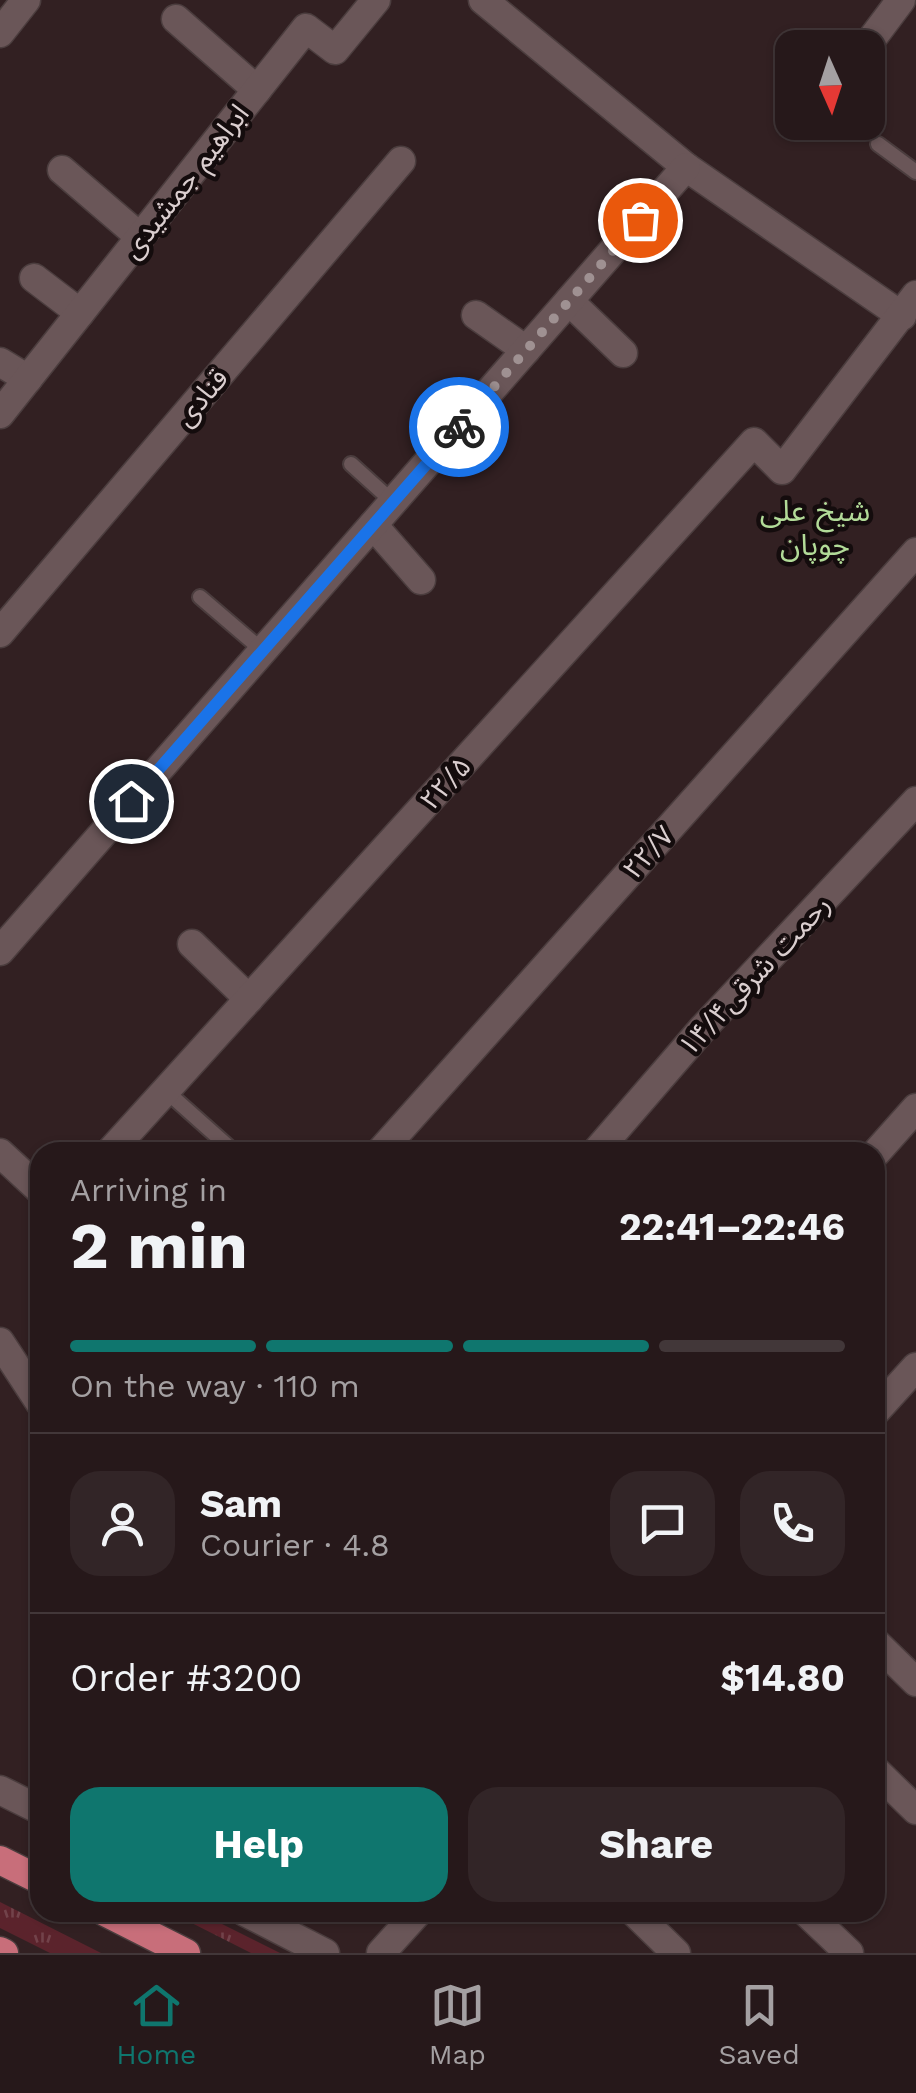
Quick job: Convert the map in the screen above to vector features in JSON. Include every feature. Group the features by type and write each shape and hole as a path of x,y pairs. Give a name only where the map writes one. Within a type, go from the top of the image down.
{"highway":[{"path":"0,1860 30,1875"},
{"path":"125,1922 186,1953"}],"street":[{"path":"0,33 26,0"},
{"name":"ابراهیم جمشیدی","path":"0,414 306,28 335,50 376,0"},
{"path":"483,0 686,167 909,306"},
{"path":"878,30 900,0"},
{"path":"176,19 257,90"},
{"name":"قنادی","path":"0,633 402,161"},
{"path":"0,951 686,167"},
{"path":"62,170 140,237"},
{"path":"34,278 80,313"},
{"path":"569,301 623,354"},
{"name":"۲۲/۵","path":"119,1142 754,442 782,470 909,306"},
{"path":"476,315 526,350"},
{"path":"0,362 28,379"},
{"path":"373,525 421,580"},
{"name":"۲۲/۷","path":"389,1142 916,552"},
{"name":"۱۴/۴رحمت شرقی","path":"605,1142 704,1027 916,800"},
{"path":"192,944 249,1000"},
{"path":"885,1143 916,1108"},
{"path":"0,1153 30,1181"},
{"path":"0,1342 30,1388"},
{"path":"885,1401 916,1367"},
{"path":"885,1652 916,1682"},
{"path":"885,1780 916,1810"},
{"path":"0,1790 30,1805"},
{"path":"265,1922 326,1953"},
{"path":"381,1953 409,1922"},
{"path":"644,1922 676,1953"},
{"path":"816,1922 849,1953"}],"lane":[{"path":"878,144 916,172"},
{"path":"351,464 393,502"},
{"path":"200,597 262,651"},
{"path":"166,1091 223,1142"}],"green space":[{"path":"0,1902 30,1917 30,1922 40,1922 101,1953 50,1953 0,1928"},
{"path":"190,1922 218,1922 280,1953 251,1953"}],"way so far":[{"path":"459,427 640,220"}],"district":[{"name":"شیخ علی چوپان","path":"815,528"}],"route":[{"path":"131,801 459,427"}]}
